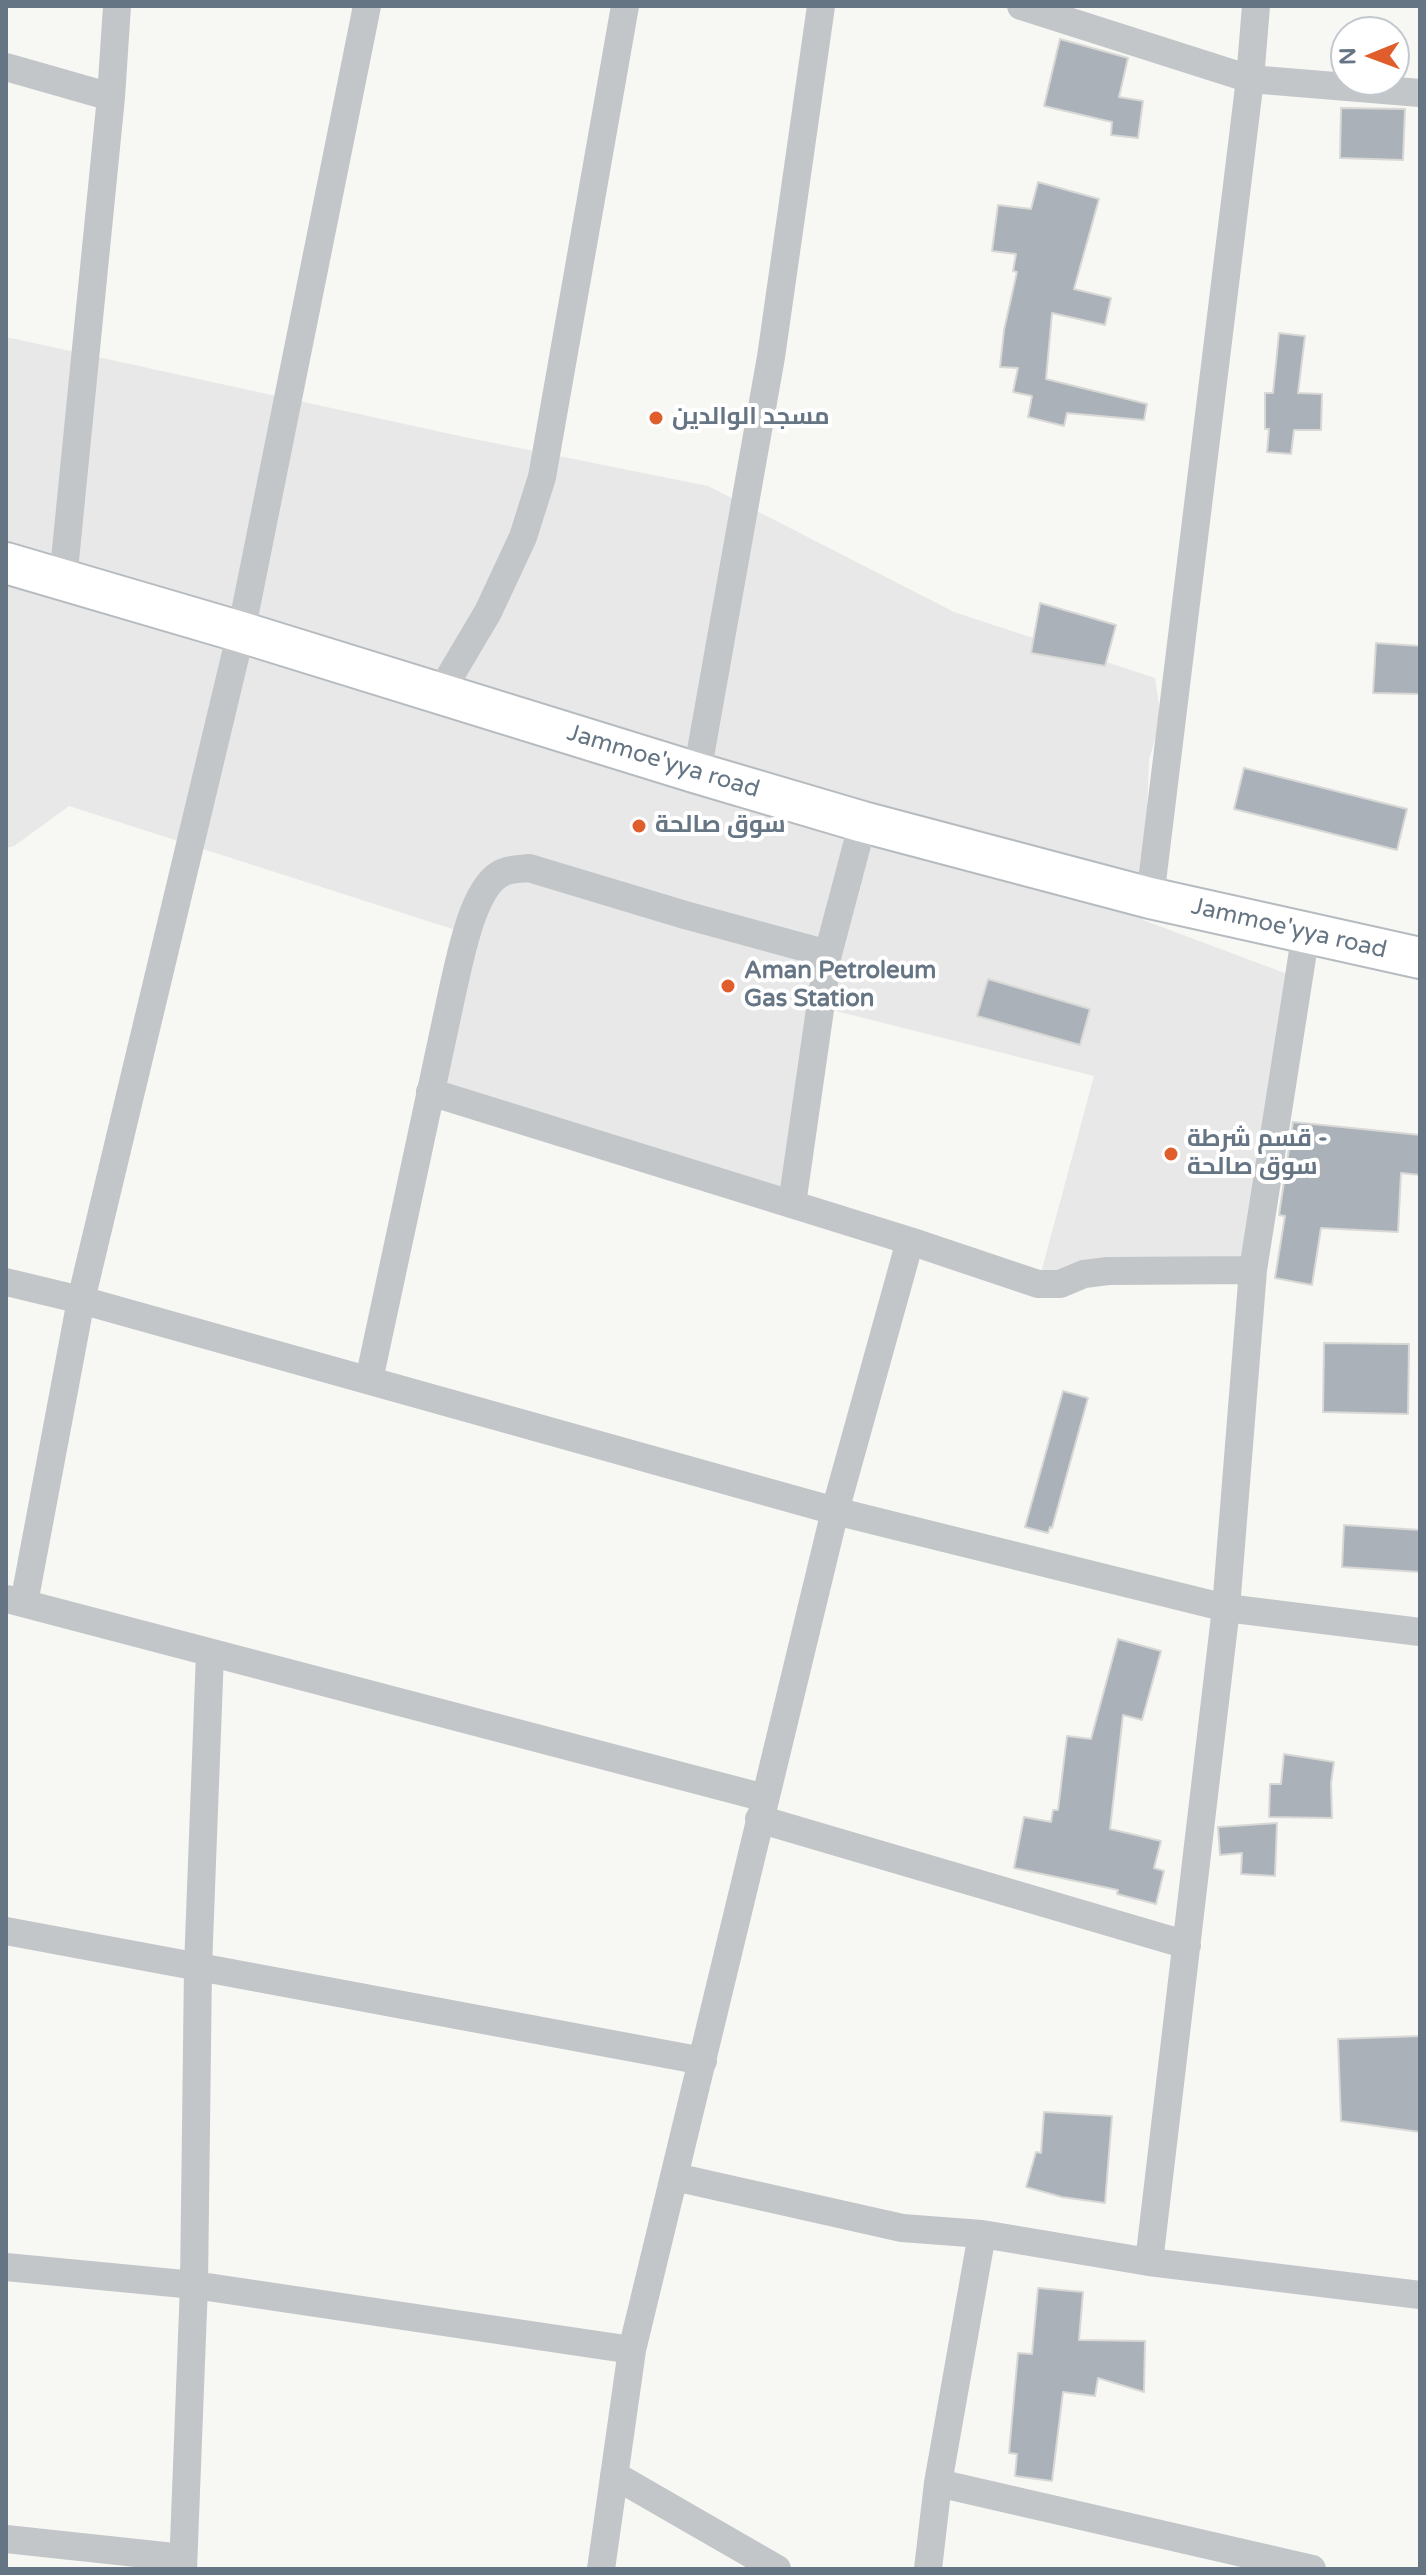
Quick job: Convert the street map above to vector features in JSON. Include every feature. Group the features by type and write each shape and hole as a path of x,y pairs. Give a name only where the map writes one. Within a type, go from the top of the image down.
{"main road":[{"name":"Jammoe'yya road","path":"6,563 863,822 1150,898 1420,958"}],"street":[{"path":"63,580 111,97 117,6"},
{"path":"367,6 241,632 81,1300 15,1601 762,1808 1187,1945"},
{"path":"440,693 488,612 523,537 542,477 625,6"},
{"path":"697,773 771,357 821,6"},
{"path":"1021,6 1250,79 1420,93"},
{"path":"1150,898 1250,79 1256,6"},
{"path":"6,67 111,97"},
{"path":"792,1204 828,954 863,822"},
{"path":"369,1380 466,933 487,884 502,872 529,868 828,954"},
{"path":"1149,2262 1226,1608 1253,1270 1306,932"},
{"path":"430,1092 910,1241 1038,1284 1060,1284 1084,1274 1108,1271 1253,1270"},
{"path":"601,2569 632,2350 835,1511 910,1241"},
{"path":"6,1282 81,1300 835,1511 1226,1608 1420,1632"},
{"path":"6,2539 183,2564 194,2285 198,1967 210,1653"},
{"path":"6,1931 703,2061"},
{"path":"675,2177 902,2228 982,2234 1149,2262 1420,2295"},
{"path":"928,2569 938,2483 982,2234"},
{"path":"6,2267 194,2285 632,2350"},
{"path":"614,2475 777,2569"},
{"path":"938,2483 1278,2565 1312,2569"}],"shaded area":[{"name":"سوق صالحة","path":"6,337 464,437 708,486 954,612 1155,678 1161,718 1149,760 1143,920 1298,978 1253,1270 1038,1284 1094,1076 820,1007 792,1204 430,1092 465,933 69,806 14,846 6,848"}],"building":[{"path":"1060,39 1128,58 1119,97 1143,101 1138,138 1111,135 1112,122 1044,106"},
{"path":"1341,108 1405,109 1403,160 1340,158"},
{"path":"1038,182 1099,199 1074,289 1111,298 1105,325 1052,313 1046,379 1147,404 1144,420 1067,413 1064,426 1028,417 1032,396 1013,392 1018,368 1000,367 1004,330 1017,272 1013,271 1016,254 992,251 998,205 1031,209"},
{"path":"1279,333 1305,336 1298,393 1322,394 1321,430 1294,430 1291,454 1267,452 1269,429 1265,429 1265,393 1273,393"},
{"path":"1040,603 1116,625 1105,666 1031,653"},
{"path":"1376,643 1420,646 1420,694 1373,693"},
{"path":"1244,768 1407,809 1397,850 1234,809"},
{"path":"988,979 1090,1009 1080,1045 977,1016"},
{"path":"1293,1122 1420,1135 1420,1175 1401,1173 1398,1232 1321,1228 1312,1285 1275,1278 1285,1216 1279,1215"},
{"path":"1324,1343 1409,1344 1408,1414 1323,1412"},
{"path":"1063,1391 1088,1398 1052,1528 1048,1533 1025,1527"},
{"path":"1344,1525 1420,1530 1420,1572 1342,1567"},
{"path":"1118,1639 1161,1651 1142,1720 1123,1715 1110,1829 1161,1841 1154,1868 1164,1871 1156,1904 1117,1894 1118,1890 1014,1868 1024,1817 1051,1822 1053,1810 1058,1810 1067,1736 1091,1739"},
{"path":"1284,1754 1334,1762 1332,1818 1269,1817 1270,1784 1281,1784"},
{"path":"1277,1823 1275,1876 1241,1874 1242,1853 1220,1855 1218,1827"},
{"path":"1420,2036 1420,2132 1341,2121 1338,2039"},
{"path":"1044,2112 1112,2116 1105,2203 1062,2197 1026,2187 1036,2152 1041,2153"},
{"path":"1038,2288 1083,2292 1079,2340 1145,2341 1144,2392 1098,2378 1095,2396 1063,2392 1052,2481 1015,2476 1017,2454 1009,2453 1018,2353 1032,2354"}],"place":[{"name":"مسجد الوالدين","path":"656,418"},
{"name":"سوق صالحة","path":"639,826"},
{"name":"Aman Petroleum Gas Station","path":"728,986"},
{"name":"قسم شرطة - سوق صالحة","path":"1171,1154"}]}
